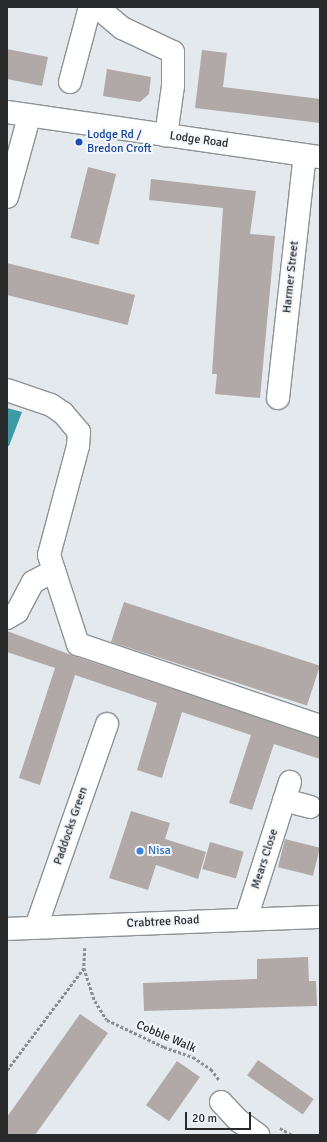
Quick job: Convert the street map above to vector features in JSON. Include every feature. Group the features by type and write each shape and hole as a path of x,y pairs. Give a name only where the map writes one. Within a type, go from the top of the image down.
{"street":[{"path":"70,82 90,7"},
{"path":"97,7 122,28 173,52 173,86 166,136"},
{"name":"Lodge Road","path":"7,112 29,117 312,156"},
{"path":"7,197 29,117"},
{"name":"Harmer Street","path":"278,398 312,156"},
{"path":"7,390 51,405 63,413 78,432 78,446 49,555 78,644 320,726"},
{"path":"7,618 17,612 33,582 54,571"},
{"name":"Paddocks Green","path":"36,927 107,724"},
{"name":"Mears Close","path":"246,918 287,791 310,807"},
{"name":"Crabtree Road","path":"7,929 246,918 320,917"},
{"path":"223,1095 234,1128 266,1130"}],"path":[{"name":"Cobble Walk","path":"87,926 84,968 95,1001 107,1020 164,1047 193,1057 211,1069 223,1095"},
{"path":"7,1070 84,968"},
{"path":"266,1130 292,1135"}],"water":[{"path":"7,408 22,412 9,446 7,446"}],"building":[{"path":"7,49 48,57 42,86 7,79"},
{"path":"202,50 227,53 223,87 320,99 320,123 195,108"},
{"path":"107,69 151,77 149,94 140,102 103,96"},
{"path":"88,167 116,174 98,245 70,238"},
{"path":"151,179 256,191 250,234 275,236 260,398 215,394 217,374 212,374 223,208 149,200"},
{"path":"7,263 135,295 128,325 7,295"},
{"path":"124,602 320,666 307,706 111,642"},
{"path":"7,631 74,656 320,738 320,759 274,744 252,810 229,803 251,735 182,712 162,778 137,770 157,703 75,675 40,785 19,778 55,668 7,652"},
{"name":"Nisa","path":"131,811 170,823 165,839 206,852 198,879 156,865 148,890 109,878"},
{"path":"285,839 320,848 313,876 278,867"},
{"path":"210,842 244,852 236,879 202,869"},
{"path":"308,957 309,981 316,981 317,1006 144,1011 143,983 257,979 257,959"},
{"path":"80,1014 108,1033 35,1135 7,1135 7,1117"},
{"path":"258,1060 314,1099 303,1115 247,1076"},
{"path":"177,1061 200,1077 169,1121 146,1105"}],"place":[{"name":"Lodge Rd / Bredon Croft","path":"79,142"},
{"name":"Nisa","path":"140,851"}]}
